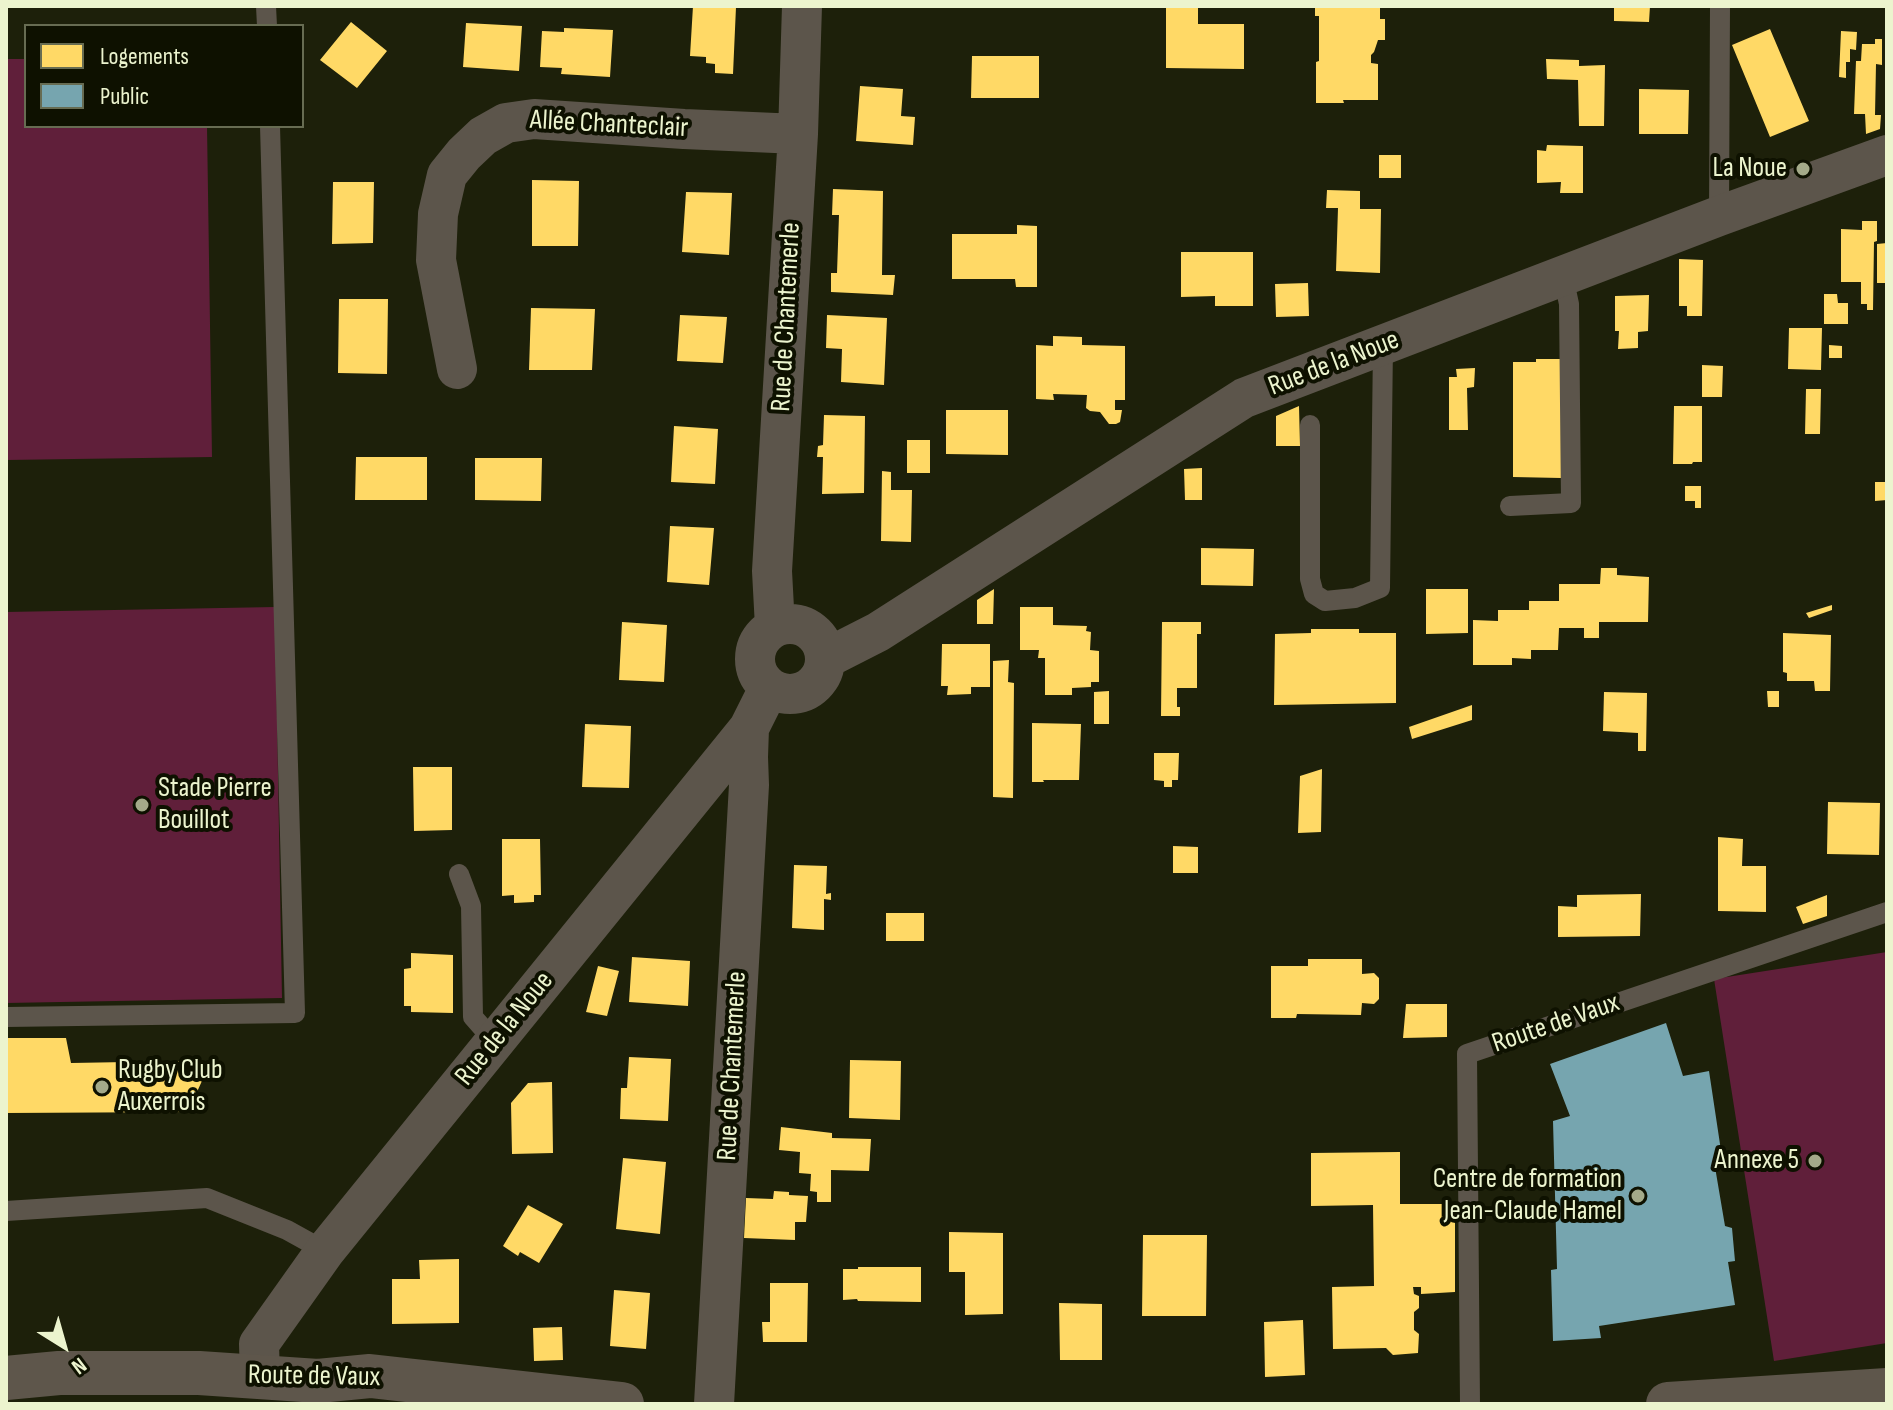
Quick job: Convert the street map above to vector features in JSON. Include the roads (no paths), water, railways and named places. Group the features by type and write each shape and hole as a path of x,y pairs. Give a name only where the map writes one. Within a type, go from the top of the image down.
{"street":[{"name":"Rue de Chantemerle","path":"775,627 772,571 798,134 802,6"},
{"name":"Allée Chanteclair","path":"457,369 436,260 438,214 447,175 483,136 506,123 534,119 798,134"},
{"name":"Rue de la Noue","path":"825,659 892,624 1244,398 1887,155"},
{"path":"791,624 803,626 817,637 825,659 816,682 809,688 798,693 781,693 761,680 755,654 758,642 765,634 775,627 791,624"},
{"name":"Rue de la Noue","path":"260,1376 259,1344 325,1251 749,728 769,688"},
{"name":"Rue de Chantemerle","path":"714,1404 749,785 749,728"},
{"name":"Route de Vaux","path":"6,1378 59,1373 199,1373 318,1381 370,1376 622,1404"},
{"path":"1668,1404 1887,1390"}],"lane":[{"path":"1719,216 1720,6"},
{"path":"6,1017 295,1013 270,128"},
{"path":"1510,506 1571,503 1569,304 1563,276"},
{"path":"1310,425 1310,579 1314,594 1325,601 1355,598 1380,588 1383,345"},
{"path":"459,874 471,906 473,1017 495,1042"},
{"name":"Route de Vaux","path":"1470,1404 1467,1054 1887,912"},
{"path":"6,1211 207,1198 287,1230 325,1251"}],"place":[{"name":"La Noue","path":"1803,169"},
{"name":"Stade Pierre Bouillot","path":"142,805"},
{"name":"Rugby Club Auxerrois","path":"102,1087"},
{"name":"Annexe 5","path":"1815,1161"},
{"name":"Centre de formation Jean-Claude Hamel","path":"1638,1196"}]}
